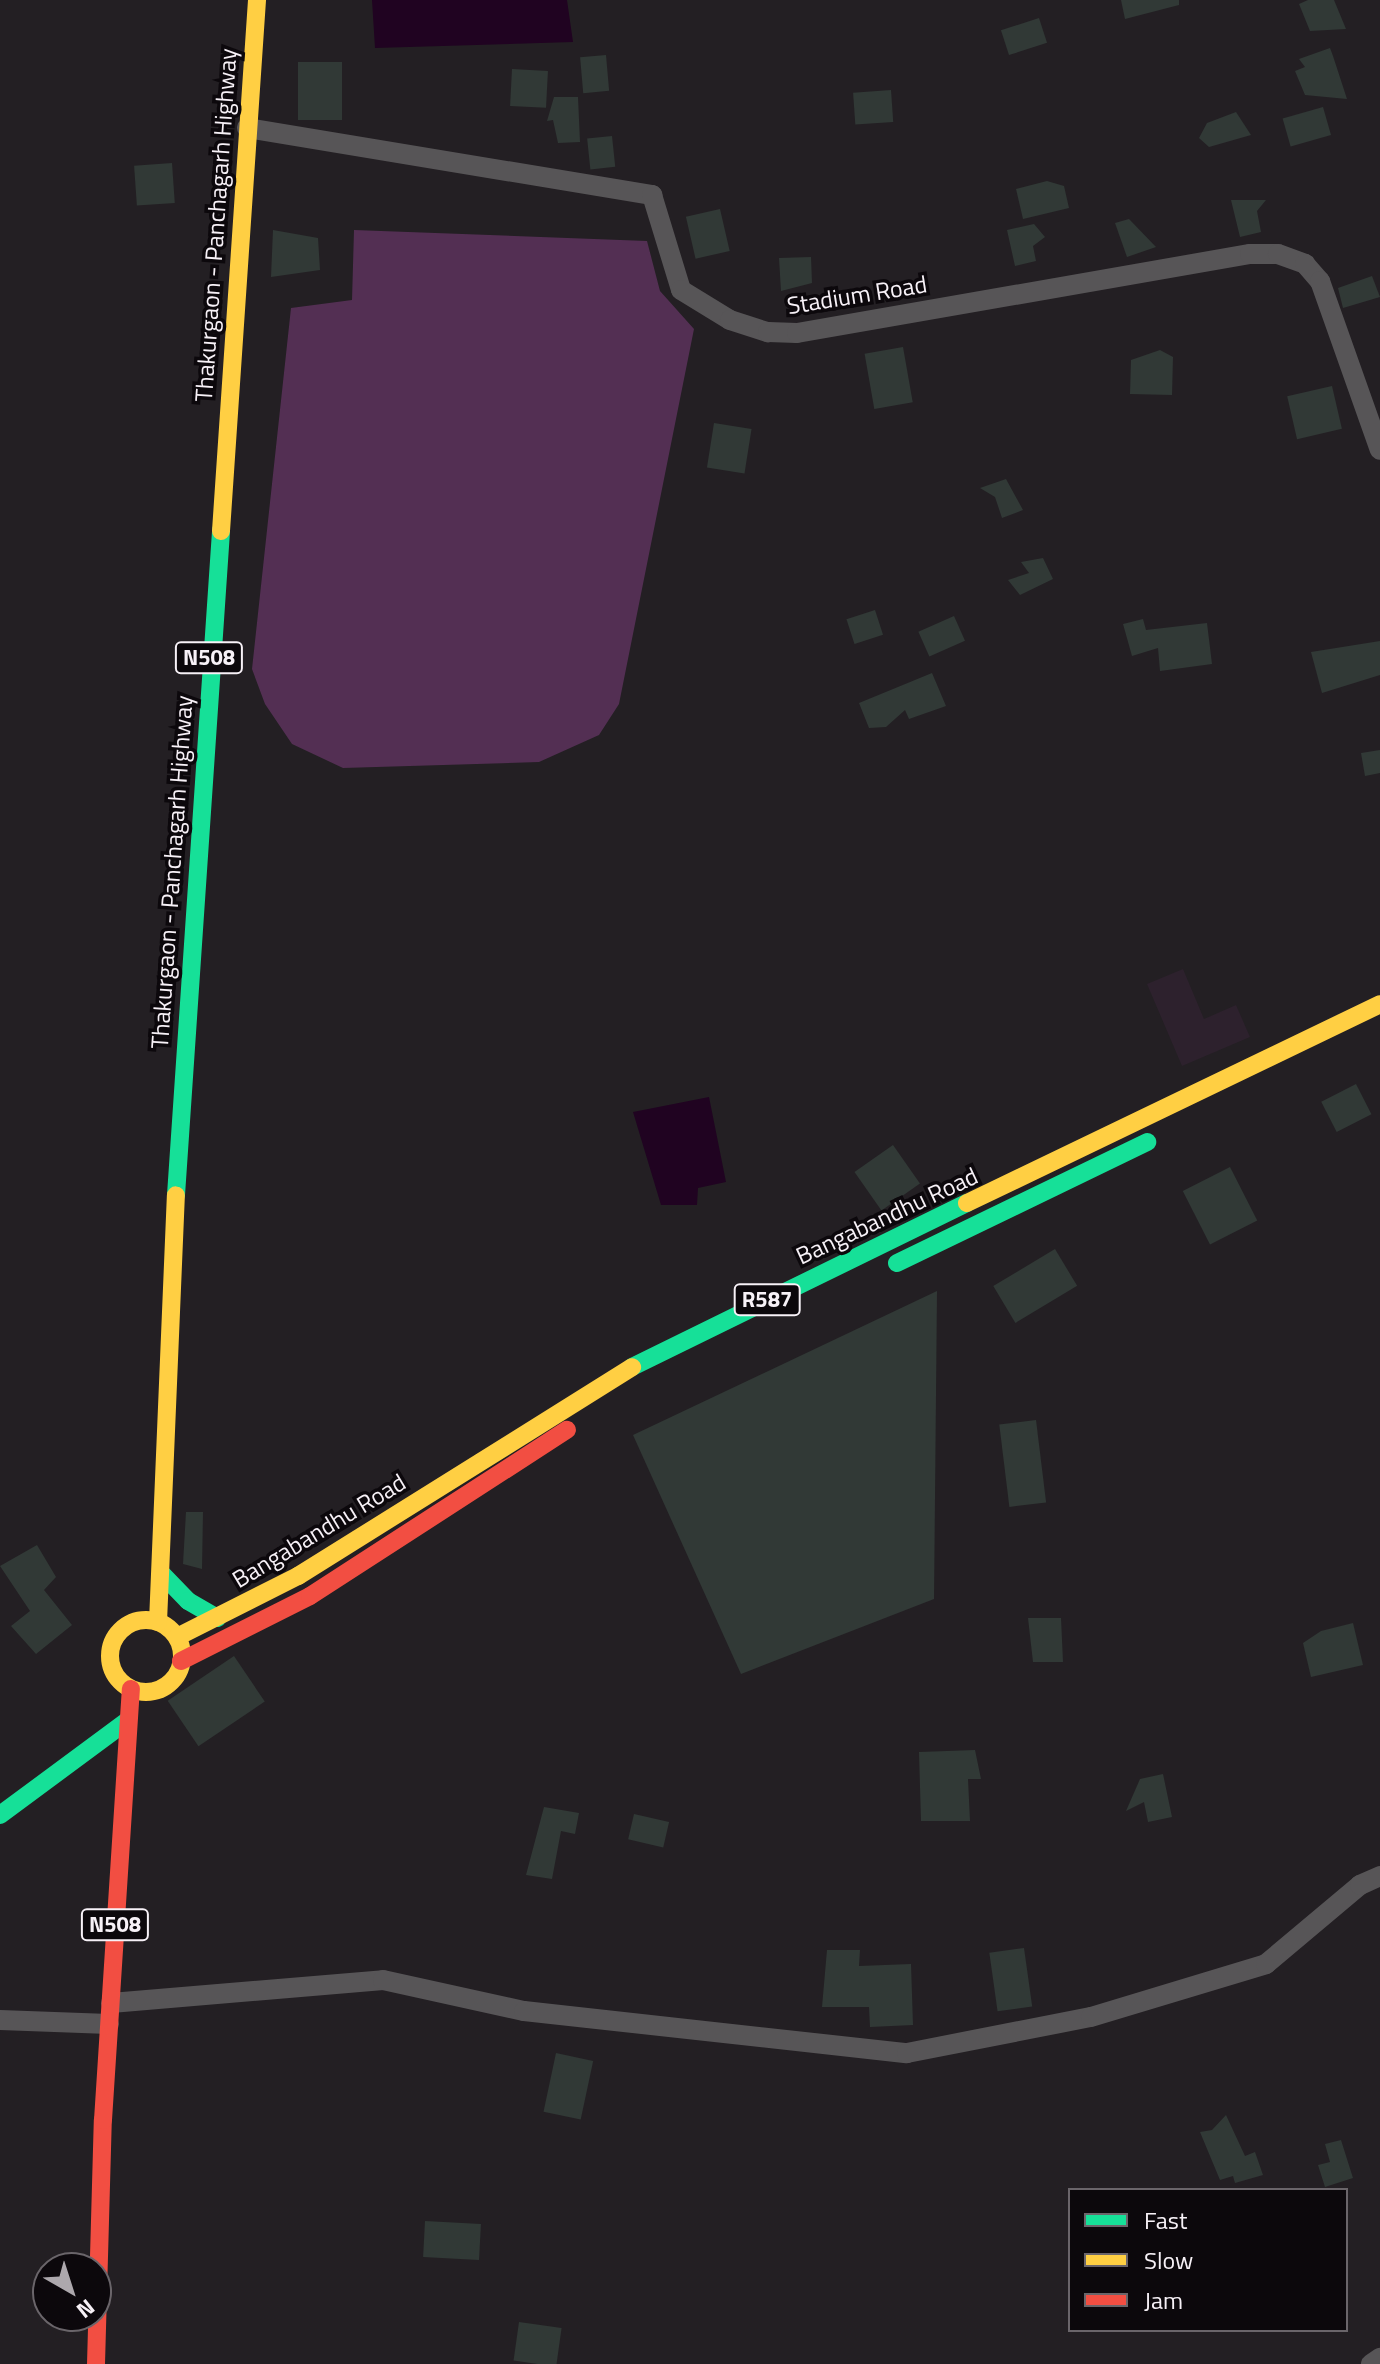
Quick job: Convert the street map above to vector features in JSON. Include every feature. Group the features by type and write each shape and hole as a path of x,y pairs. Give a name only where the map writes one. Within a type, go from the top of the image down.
{"main road":[{"name":"Thakurgaon - Panchagarh Highway","path":"158,1622 173,1362 168,1315 257,0"},
{"name":"Bangabandhu Road","path":"177,1637 298,1576 560,1408 672,1345 1380,1004"},
{"name":"Bangabandhu Road","path":"872,1274 1160,1136"},
{"name":"Thakurgaon - Panchagarh Highway","path":"141,1511 152,1358 168,1315"},
{"name":"R587","path":"668,1373 764,1326"},
{"name":"Bangabandhu Road","path":"181,1661 310,1596 613,1404"},
{"path":"161,1573 188,1601 218,1618"},
{"path":"134,1622 158,1622 177,1637 181,1661 176,1675 151,1691 131,1689 117,1679 111,1646 134,1622 135,1597"},
{"name":"N508","path":"96,2364 131,1689"},
{"name":"N508","path":"106,2162 118,2120 116,2011 151,1691"},
{"path":"0,1815 127,1721"}],"street":[{"name":"Stadium Road","path":"247,128 652,195 681,290 719,315 768,332 797,333 1250,254 1278,254 1305,264 1320,281 1380,450"},
{"path":"0,2020 116,2011 383,1980 524,2011 907,2053 1091,2017 1266,1964 1360,1885 1380,1876"},
{"path":"1371,2364 1380,2358"}],"shaded area":[{"path":"372,0 567,0 573,42 375,48"},
{"path":"354,230 647,241 660,291 694,329 619,704 599,735 539,762 343,768 292,744 265,704 252,669 291,308 352,300"},
{"path":"1183,969 1204,1019 1236,1005 1250,1037 1182,1066 1147,984"},
{"path":"709,1097 726,1182 698,1188 697,1205 661,1205 633,1112"}],"building":[{"path":"1121,0 1179,0 1179,5 1125,19"},
{"path":"1308,0 1334,0 1346,29 1310,31 1299,4"},
{"path":"1039,18 1047,43 1009,55 1001,30"},
{"path":"1330,48 1347,99 1305,95 1295,71 1305,67 1299,59"},
{"path":"606,55 609,91 583,93 580,57"},
{"path":"298,62 342,62 342,120 298,120"},
{"path":"512,69 548,71 546,108 510,106"},
{"path":"891,90 893,122 855,125 853,93"},
{"path":"554,97 578,97 580,142 558,143 553,120 547,121"},
{"path":"1323,107 1331,135 1291,146 1283,119"},
{"path":"1236,112 1251,135 1209,147 1199,138 1207,123"},
{"path":"612,136 615,167 590,169 587,139"},
{"path":"172,163 175,203 137,206 134,166"},
{"path":"1047,181 1064,186 1069,208 1023,219 1016,189"},
{"path":"1231,200 1266,200 1257,211 1261,232 1240,237"},
{"path":"720,209 730,251 696,259 686,217"},
{"path":"1129,219 1156,247 1127,257 1115,223"},
{"path":"1034,224 1045,237 1033,246 1036,261 1015,266 1007,230"},
{"path":"273,230 318,238 320,270 271,277"},
{"path":"811,257 812,283 781,291 779,258"},
{"path":"1372,276 1380,297 1343,308 1338,288"},
{"path":"903,347 913,402 874,409 865,354"},
{"path":"1160,350 1173,357 1172,395 1130,394 1131,360"},
{"path":"1332,386 1342,429 1297,439 1287,396"},
{"path":"714,423 752,429 744,473 707,467"},
{"path":"1006,479 1023,510 1002,518 995,497 980,488"},
{"path":"1043,558 1053,579 1020,595 1008,580 1029,573 1021,562"},
{"path":"875,610 883,635 855,644 846,619"},
{"path":"954,616 965,641 929,657 918,632"},
{"path":"1143,619 1146,630 1207,623 1212,664 1160,671 1158,648 1132,656 1123,624"},
{"path":"1380,641 1380,675 1322,693 1311,652"},
{"path":"932,673 946,706 909,719 905,710 886,727 869,728 859,703"},
{"path":"1380,750 1380,773 1365,776 1361,753"},
{"path":"1356,1084 1371,1114 1337,1132 1321,1102"},
{"path":"893,1145 920,1184 881,1210 854,1172"},
{"path":"1230,1167 1257,1220 1210,1245 1183,1191"},
{"path":"1055,1249 1077,1286 1015,1323 993,1286"},
{"path":"937,1291 934,1599 741,1674 633,1435"},
{"path":"1036,1420 1046,1502 1009,1507 999,1425"},
{"path":"186,1512 203,1512 202,1569 183,1564"},
{"path":"37,1545 56,1577 44,1590 72,1625 36,1654 11,1626 30,1611 0,1566"},
{"path":"1028,1618 1061,1618 1063,1662 1033,1662"},
{"path":"1353,1623 1363,1665 1311,1677 1303,1643 1321,1631"},
{"path":"234,1656 265,1702 198,1746 168,1701"},
{"path":"975,1750 981,1779 968,1779 970,1821 921,1821 919,1752"},
{"path":"1163,1774 1172,1817 1148,1822 1144,1802 1126,1811 1140,1779"},
{"path":"544,1807 579,1813 575,1834 561,1831 552,1879 526,1875"},
{"path":"634,1814 669,1822 663,1847 628,1839"},
{"path":"1024,1948 1032,2006 998,2011 989,1953"},
{"path":"827,1950 860,1950 859,1966 911,1964 913,2025 870,2027 869,2007 822,2007"},
{"path":"556,2053 593,2061 581,2120 544,2112"},
{"path":"1226,2115 1245,2156 1255,2152 1263,2175 1235,2183 1233,2176 1220,2180 1200,2132 1212,2130"},
{"path":"1341,2140 1353,2178 1325,2187 1318,2165 1330,2162 1325,2144"},
{"path":"425,2221 481,2224 479,2260 423,2257"},
{"path":"519,2322 562,2328 557,2364 514,2361"}],"traffic: fast":[{"path":"176,1195 221,531"},
{"path":"897,1263 1147,1142"},
{"path":"632,1367 967,1203"},
{"path":"161,1573 188,1601 218,1618"},
{"path":"0,1815 127,1721"}],"traffic: slow":[{"path":"221,531 257,0"},
{"path":"967,1203 1380,1004"},
{"path":"158,1622 176,1195"},
{"path":"177,1637 298,1576 632,1367"},
{"path":"146,1620 166,1626 176,1636 182,1656 176,1676 166,1686 146,1692 126,1686 116,1676 110,1656 116,1636 126,1626 146,1620"}],"traffic: jam":[{"path":"181,1661 310,1596 567,1430"},
{"path":"96,2364 103,2120 131,1689"}]}
